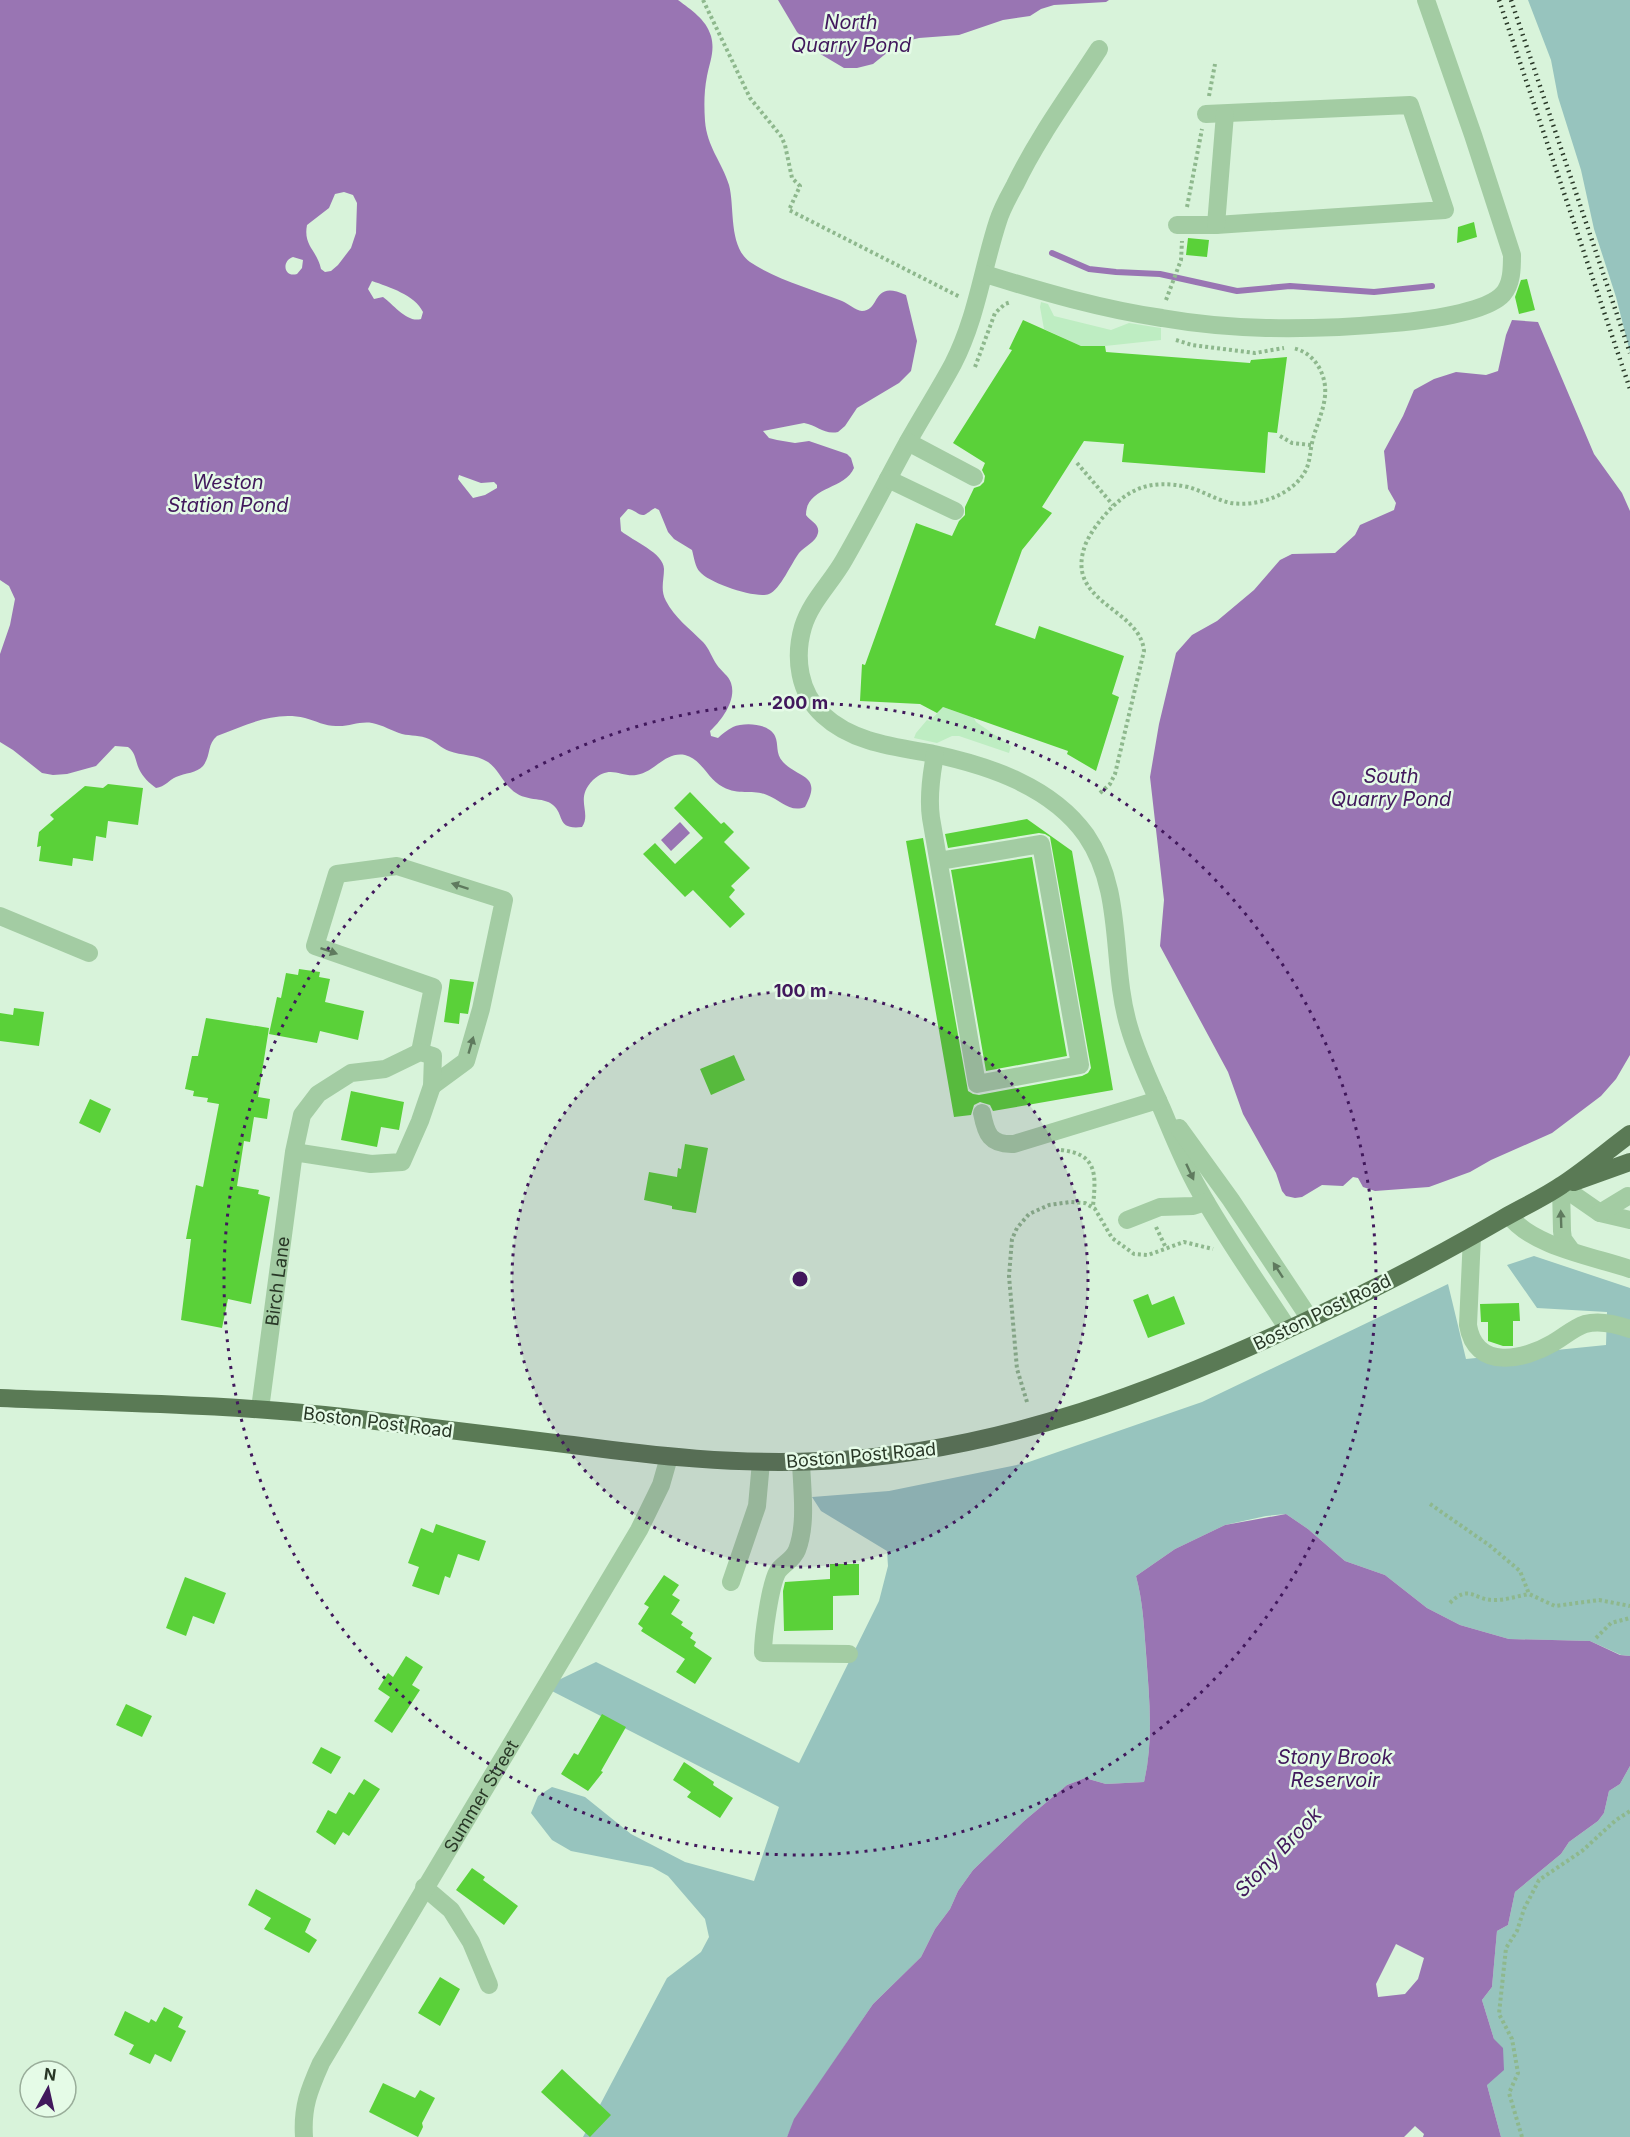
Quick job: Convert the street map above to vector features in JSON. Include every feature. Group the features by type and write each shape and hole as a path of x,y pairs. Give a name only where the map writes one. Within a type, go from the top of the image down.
{"main road":[{"name":"Boston Post Road","path":"0,1398 163,1403 260,1409 669,1457 801,1462 855,1459 924,1450 976,1441 1076,1415 1140,1393 1288,1329 1472,1236 1561,1186 1630,1134"},
{"name":"Boston Post Road","path":"1561,1186 1630,1162"}],"street":[{"path":"985,274 1103,307 1195,323 1267,328 1414,321 1462,313 1489,305 1503,294 1512,270 1512,255 1486,204 1473,135 1426,0"},
{"path":"1099,50 1046,128 998,218 985,274 963,344 843,563 810,609 800,641 800,675 813,703 824,716 839,727 876,743 973,764 1024,784 1046,796 1084,832 1097,854 1107,881 1122,994 1128,1024 1141,1061 1195,1182 1288,1329"},
{"path":"1180,225 1216,225 1445,210 1410,105 1206,114"},
{"path":"1216,225 1225,114"},
{"path":"908,442 974,477"},
{"path":"888,478 955,511"},
{"path":"935,754 930,801 939,861 977,1084 1080,1065 1041,844 939,861"},
{"path":"294,1152 371,1164 402,1162 420,1122 432,1086 433,1056 420,1052 433,987 315,946 337,874 398,866 504,900 481,1009 466,1061 432,1086"},
{"path":"0,916 89,953"},
{"name":"Birch Lane","path":"260,1409 294,1152 302,1115 318,1094 351,1073 385,1069 420,1052"},
{"path":"982,1113 989,1136 1000,1143 1014,1144 1158,1100"},
{"path":"1158,1100 1232,1200 1310,1319"},
{"path":"1561,1186 1600,1213 1630,1220"},
{"path":"1561,1186 1562,1231 1571,1250"},
{"path":"1127,1220 1160,1207 1193,1206 1206,1202"},
{"path":"1600,1213 1629,1202"},
{"path":"1509,1215 1525,1233 1630,1269"},
{"path":"1472,1236 1468,1325 1475,1345 1487,1355 1508,1358 1537,1351 1556,1342 1577,1327 1589,1323 1608,1323 1630,1329"},
{"name":"Summer Street","path":"304,2137 303,2111 321,2063 639,1530 661,1485 669,1457"},
{"path":"731,1582 757,1506 761,1462"},
{"path":"801,1462 803,1507 799,1542 795,1554 782,1566 776,1576 763,1653 849,1654"},
{"path":"424,1887 451,1910 471,1942 489,1985"}],"path":[{"path":"703,0 750,98 774,126 785,145 792,178 800,186 789,210 928,282 961,297 998,308"},
{"path":"1165,304 1181,260 1180,225 1206,114 1215,64"},
{"path":"975,367 998,308 1005,303 1015,301"},
{"path":"1101,793 1110,784 1115,774 1144,651 1140,635 1093,593 1084,574 1086,543 1113,505 1128,493 1141,487 1163,485 1187,487 1229,503 1249,504 1268,500 1288,488 1301,477 1310,460 1311,445 1326,398 1322,371 1316,362 1303,351 1282,348 1256,353 1192,345 1172,339"},
{"path":"1280,436 1292,443 1311,445"},
{"path":"1077,463 1113,505"},
{"path":"1027,1402 1017,1369 1008,1276 1012,1239 1017,1228 1029,1214 1043,1206 1076,1202 1089,1204 1095,1209 1112,1238 1124,1248 1138,1255 1154,1253 1184,1242 1210,1249 1221,1247"},
{"path":"1430,1504 1489,1545 1520,1571 1529,1594"},
{"path":"1450,1603 1456,1596 1468,1592 1492,1601 1529,1594 1555,1606 1599,1600 1630,1606"},
{"path":"1596,1638 1611,1623 1630,1618"},
{"path":"1522,2137 1509,2093 1518,2073 1512,2039 1499,2014 1506,1948 1539,1880 1582,1851 1616,1820 1630,1811"}],"shaded area":[{"path":"1528,0 1630,0 1630,352 1616,297 1594,229 1581,170 1558,97 1551,60"},
{"path":"1041,302 1048,304 1054,316 1111,330 1129,323 1161,328 1161,340 1081,346 1044,329"},
{"path":"943,707 974,718 976,722 1011,746 1009,753 959,736 952,736 937,743 914,738 927,720 930,721"},
{"path":"1534,1256 1630,1288 1630,1656 1621,1655 1590,1641 1509,1639 1460,1625 1427,1608 1385,1575 1345,1561 1308,1529 1286,1514 1225,1525 1175,1549 1136,1576 1143,1615 1149,1702 1149,1750 1144,1782 1106,1784 1085,1778 1067,1785 1024,1821 973,1870 935,1929 921,1957 873,2004 795,2119 787,2137 583,2137 667,1978 701,1952 709,1937 705,1919 668,1876 652,1867 571,1851 552,1840 531,1813 538,1796 552,1787 585,1797 631,1834 685,1862 754,1881 779,1807 544,1687 596,1662 799,1763 879,1601 888,1566 887,1551 821,1511 812,1497 889,1491 1026,1463 1202,1402 1448,1284 1466,1359 1606,1345 1607,1312 1537,1308 1507,1265"},
{"path":"1630,1766 1630,2137 1501,2137 1487,2085 1494,2039 1482,2000 1492,1987 1497,1931 1508,1925 1515,1892 1561,1854 1569,1842 1598,1821 1604,1813 1609,1791 1620,1784"}],"water":[{"name":"Weston Station Pond","path":"0,0 678,0 702,20 711,36 712,51 704,98 706,130 729,185 735,236 743,255 750,262 772,274 862,311 868,310 882,293 887,291 906,295 917,341 911,371 899,383 857,408 838,432 825,431 804,423 763,431 769,438 795,443 809,441 847,454 854,468 843,481 812,499 806,515 818,527 817,536 799,553 773,591 763,595 744,592 722,585 705,576 697,567 692,550 674,539 668,532 659,510 655,508 644,515 628,509 620,518 621,531 654,553 663,563 663,593 669,607 705,644 717,665 730,680 732,696 730,703 719,722 710,731 711,736 718,738 731,728 743,724 767,728 775,736 783,762 807,778 810,783 810,796 805,807 790,807 762,793 729,790 713,780 691,757 678,755 671,756 636,775 610,772 599,775 587,787 585,793 585,821 582,827 568,826 562,821 553,805 516,793 483,759 449,751 432,740 402,734 372,723 332,726 294,716 260,720 217,736 203,766 156,788 144,777 134,754 128,747 115,746 96,766 67,774 42,773 0,742 0,654 10,625 15,599 9,586 0,580","holes":["344,192 353,195 357,203 356,233 351,248 338,265 331,271 325,272 321,269 306,232 307,225 329,208 335,194","293,257 303,260 302,268 297,274 289,274 287,271 286,265","372,281 408,296 423,312 421,319 416,320 406,316 383,297 374,299 368,289","459,475 481,483 494,482 497,488 485,495 473,498 458,479"]},
{"name":"North Quarry Pond","path":"778,0 1109,0 1054,5 1030,16 1003,20 959,35 919,38 899,43 873,64 844,68 817,52 797,32"},
{"name":"South Quarry Pond","path":"1512,320 1538,322 1594,454 1622,493 1630,511 1630,1055 1616,1079 1601,1096 1552,1133 1491,1160 1470,1172 1429,1187 1375,1191 1363,1187 1358,1178 1353,1177 1343,1186 1322,1185 1302,1197 1286,1196 1276,1173 1243,1114 1228,1072 1160,946 1164,900 1150,777 1159,724 1176,653 1192,635 1217,621 1254,590 1280,560 1292,554 1335,553 1355,535 1360,525 1394,510 1396,503 1388,489 1384,451 1414,390 1434,379 1456,372 1486,375 1498,371 1506,335"},
{"path":"680,822 690,833 671,851 661,840"},
{"name":"Stony Brook Reservoir","path":"1286,1514 1308,1529 1345,1561 1385,1575 1427,1608 1460,1625 1509,1639 1590,1641 1620,1655 1630,1656 1630,1766 1620,1784 1609,1791 1604,1813 1598,1821 1569,1842 1561,1854 1515,1892 1508,1925 1497,1931 1492,1987 1482,2000 1494,2039 1503,2048 1504,2070 1487,2085 1501,2137 1423,2137 1424,2134 1415,2126 1404,2137 787,2137 794,2119 873,2004 921,1957 935,1929 973,1870 1024,1821 1067,1785 1085,1778 1106,1784 1144,1782 1150,1734 1149,1701 1143,1614 1136,1576 1175,1549 1225,1525","holes":["1396,1944 1424,1958 1418,1979 1405,1994 1378,1997 1376,1984"]}],"building":[{"path":"1474,222 1477,237 1457,243 1458,227"},
{"path":"1188,238 1209,240 1207,257 1186,255"},
{"path":"1527,279 1535,310 1519,314 1515,297 1521,280"},
{"path":"1023,320 1081,346 1105,346 1106,352 1250,363 1251,360 1287,357 1277,433 1268,432 1265,473 1122,462 1124,444 1084,441 1042,507 1052,513 1022,550 995,625 1035,639 1039,626 1124,656 1112,694 1119,697 1096,771 1067,754 1068,751 943,707 937,713 920,704 860,701 862,664 865,665 916,523 952,536 959,521 965,515 965,507 974,488 984,482 985,476 982,470 985,463 953,443 1012,350 1009,349"},
{"path":"108,784 143,788 138,825 108,821 106,838 96,836 93,861 73,858 72,866 39,861 41,846 37,847 39,832 54,819 50,815 85,786 103,788"},
{"path":"690,792 721,824 724,822 734,832 724,842 750,868 731,886 735,890 729,897 745,914 730,928 693,890 685,897 643,854 655,843 675,864 703,838 674,808"},
{"path":"1027,819 1072,851 1113,1090 993,1111 990,1105 980,1102 974,1105 971,1115 954,1117 906,841 923,838 968,1091 979,1095 1082,1076 1091,1068 1050,837 1039,833 948,848 945,834"},
{"path":"1032,857 1067,1056 986,1071 951,870"},
{"path":"299,969 320,972 319,977 330,979 325,1002 364,1011 358,1040 320,1031 317,1043 269,1034 277,997 281,998 286,973 298,975"},
{"path":"450,979 474,982 468,1014 460,1013 459,1024 444,1022"},
{"path":"14,1008 44,1012 39,1046 0,1041 0,1013 13,1015"},
{"path":"206,1018 269,1028 258,1097 270,1099 267,1119 254,1117 250,1142 244,1141 237,1186 259,1190 258,1194 270,1197 251,1304 228,1299 222,1328 181,1320 191,1239 186,1239 196,1185 203,1187 219,1104 207,1102 208,1098 193,1096 194,1091 185,1089 192,1056 198,1056"},
{"path":"734,1055 745,1080 711,1095 700,1069"},
{"path":"351,1091 404,1102 399,1130 381,1127 377,1147 341,1140"},
{"path":"90,1099 111,1109 100,1133 79,1123"},
{"path":"685,1144 708,1148 696,1213 672,1209 672,1206 644,1200 649,1172 677,1177 678,1168 681,1169"},
{"path":"1148,1294 1152,1305 1174,1296 1185,1324 1148,1338 1133,1300"},
{"path":"1519,1303 1520,1321 1513,1321 1513,1346 1503,1346 1488,1341 1488,1322 1481,1322 1480,1304"},
{"path":"436,1524 486,1541 479,1561 458,1554 450,1578 445,1576 439,1595 412,1586 419,1567 408,1563 421,1528 433,1533"},
{"path":"830,1564 859,1564 859,1595 833,1596 833,1630 784,1631 783,1591 785,1582 830,1579"},
{"path":"664,1575 679,1585 672,1595 680,1600 671,1614 693,1633 690,1638 696,1642 694,1646 712,1658 695,1684 676,1672 685,1659 641,1631 643,1628 638,1624 649,1607 644,1604"},
{"path":"185,1577 226,1593 214,1624 193,1616 186,1636 166,1628"},
{"path":"406,1656 423,1667 412,1685 420,1690 392,1733 374,1721 390,1697 378,1689 388,1673 393,1677"},
{"path":"126,1704 152,1716 142,1737 116,1725"},
{"path":"602,1714 626,1727 601,1771 603,1772 588,1791 561,1774 574,1753 578,1755"},
{"path":"321,1747 341,1757 331,1774 312,1763"},
{"path":"684,1762 733,1798 720,1818 687,1797 691,1792 673,1780"},
{"path":"364,1779 380,1789 349,1836 343,1832 335,1845 316,1832 328,1810 336,1814 349,1792 354,1795"},
{"path":"472,1868 485,1877 483,1880 518,1906 504,1925 456,1890"},
{"path":"256,1889 311,1919 305,1932 317,1940 309,1953 264,1929 271,1918 248,1905"},
{"path":"440,1977 460,1989 440,2026 418,2013"},
{"path":"164,2007 183,2017 178,2027 186,2031 171,2062 155,2054 150,2064 129,2054 134,2045 114,2035 125,2011 149,2023 151,2019 156,2022"},
{"path":"562,2069 611,2115 590,2137 541,2092"},
{"path":"383,2083 415,2098 420,2090 435,2098 422,2123 423,2127 418,2137 369,2112"}],"waterway":[{"path":"1052,253 1089,269 1160,274 1237,291 1290,286 1374,292 1432,286"}],"railway":[{"path":"1499,0 1630,389"},
{"path":"1511,0 1630,353"}],"water label":[{"name":"Stony Brook","path":"1278,1852"}]}
